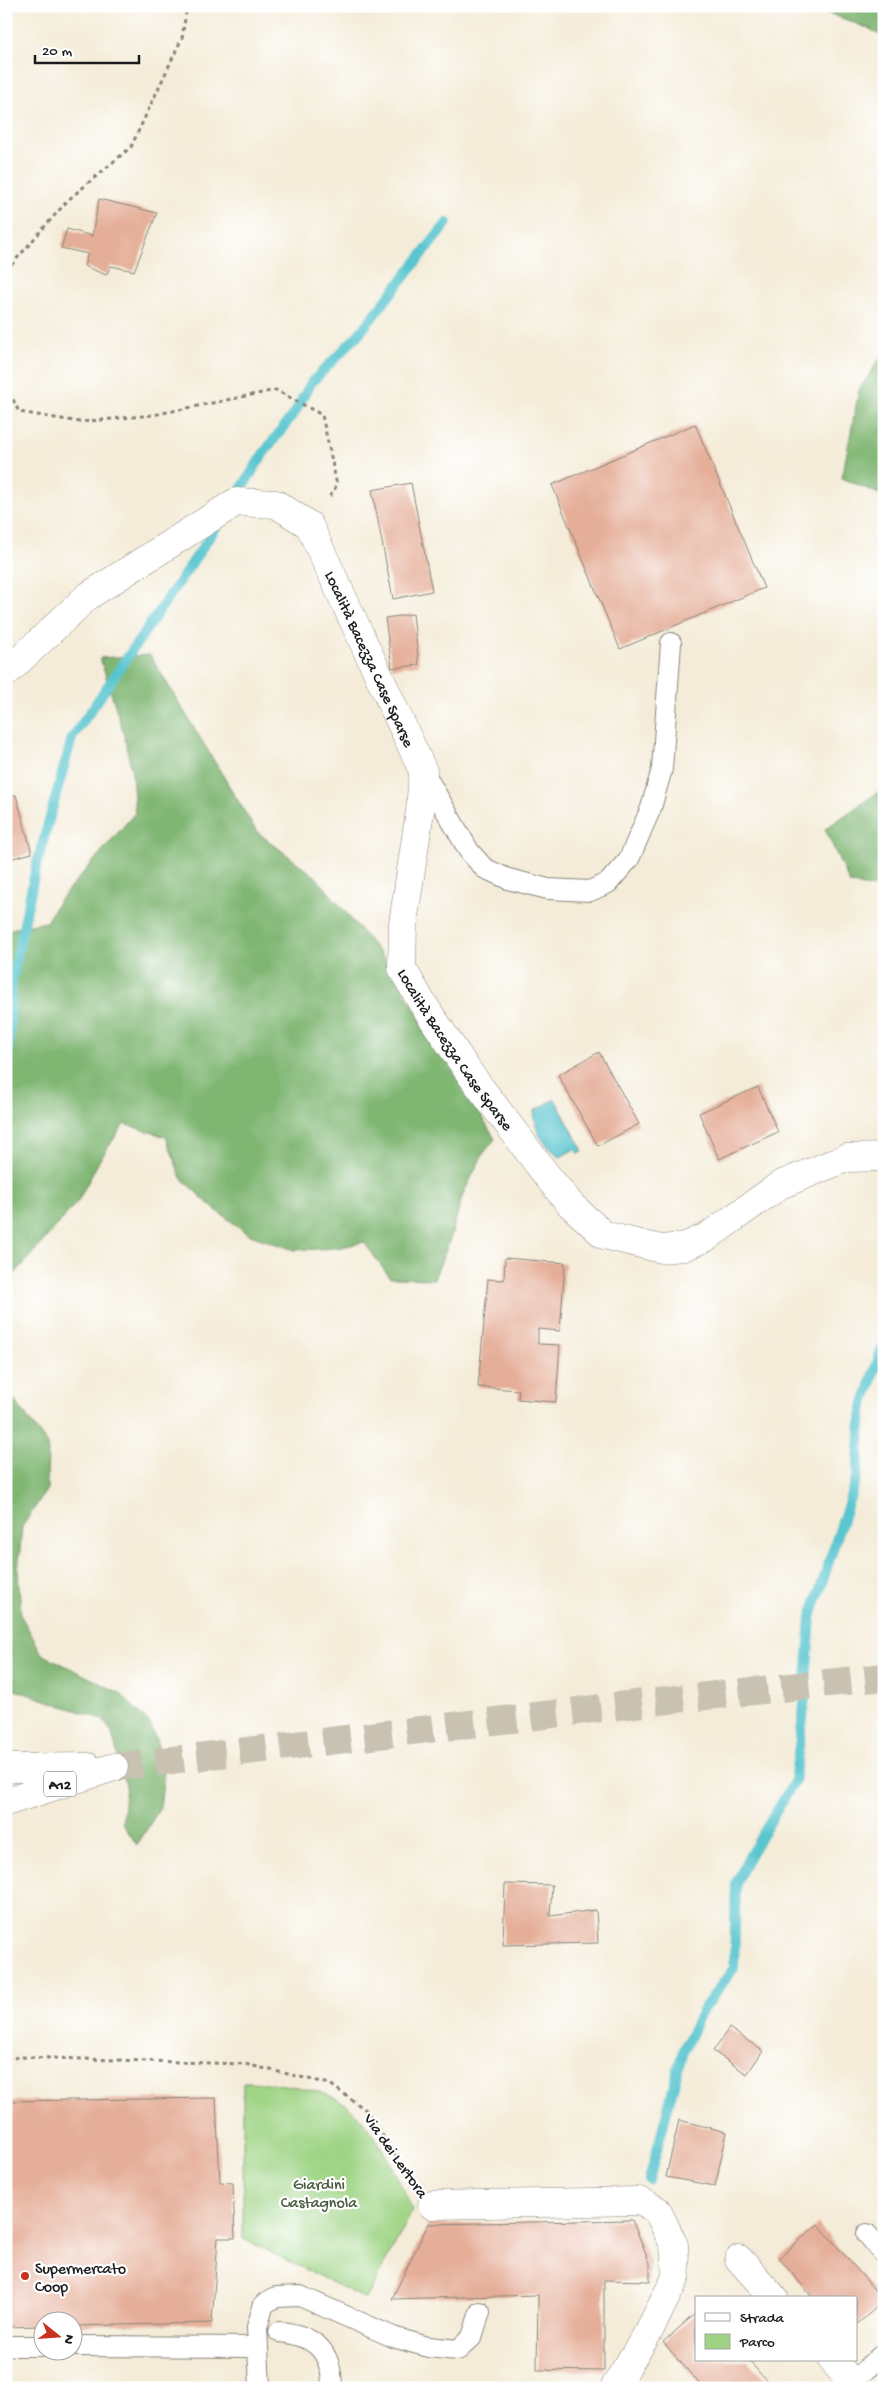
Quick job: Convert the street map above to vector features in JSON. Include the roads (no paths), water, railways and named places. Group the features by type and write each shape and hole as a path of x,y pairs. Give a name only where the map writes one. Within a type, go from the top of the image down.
{"main road":[{"name":"Località Bacezza Case Sparse","path":"6,673 88,596 236,502 276,504 310,525 423,771 420,811 403,923 402,968 421,1001 470,1074 548,1177 572,1205 604,1235 661,1249 683,1247 707,1237 780,1185 846,1158 884,1157"},
{"name":"A12","path":"6,1768 114,1767 6,1802"},
{"name":"Via dei Lertora","path":"432,2204 639,2201 657,2210 674,2245 676,2277 649,2332 614,2388"},
{"path":"739,2259 772,2296"},
{"path":"833,2362 851,2386"}],"lane":[{"path":"423,771 469,851 484,868 508,879 557,890 590,891 608,883 629,859 651,808 662,769 671,643"},
{"path":"867,2234 884,2254"},
{"path":"260,2388 257,2327 264,2304 276,2297 300,2296 393,2337 428,2347 458,2350 472,2337 480,2312"},
{"path":"279,2332 306,2337 318,2345 327,2357 332,2388"},
{"path":"6,2346 32,2346"},
{"path":"82,2346 257,2347"},
{"path":"851,2386 884,2353"}],"water":[{"path":"555,1099 583,1151 578,1154 575,1149 560,1157 544,1142 538,1132 534,1111"}],"waterway":[{"path":"235,499 263,454 295,412 311,383 359,334 447,223"},
{"path":"6,1093 12,980 36,867 72,738 220,522"},
{"path":"649,2180 682,2054 701,2012 734,1968 736,1883 750,1855 794,1782 803,1718 811,1617 857,1476 862,1410 881,1350"}],"tunnel":[{"path":"114,1767 660,1701 884,1677"}],"place":[{"name":"Supermercato Coop","path":"25,2276"}],"park label":[{"name":"Giardini Castagnola","path":"319,2192"}]}
